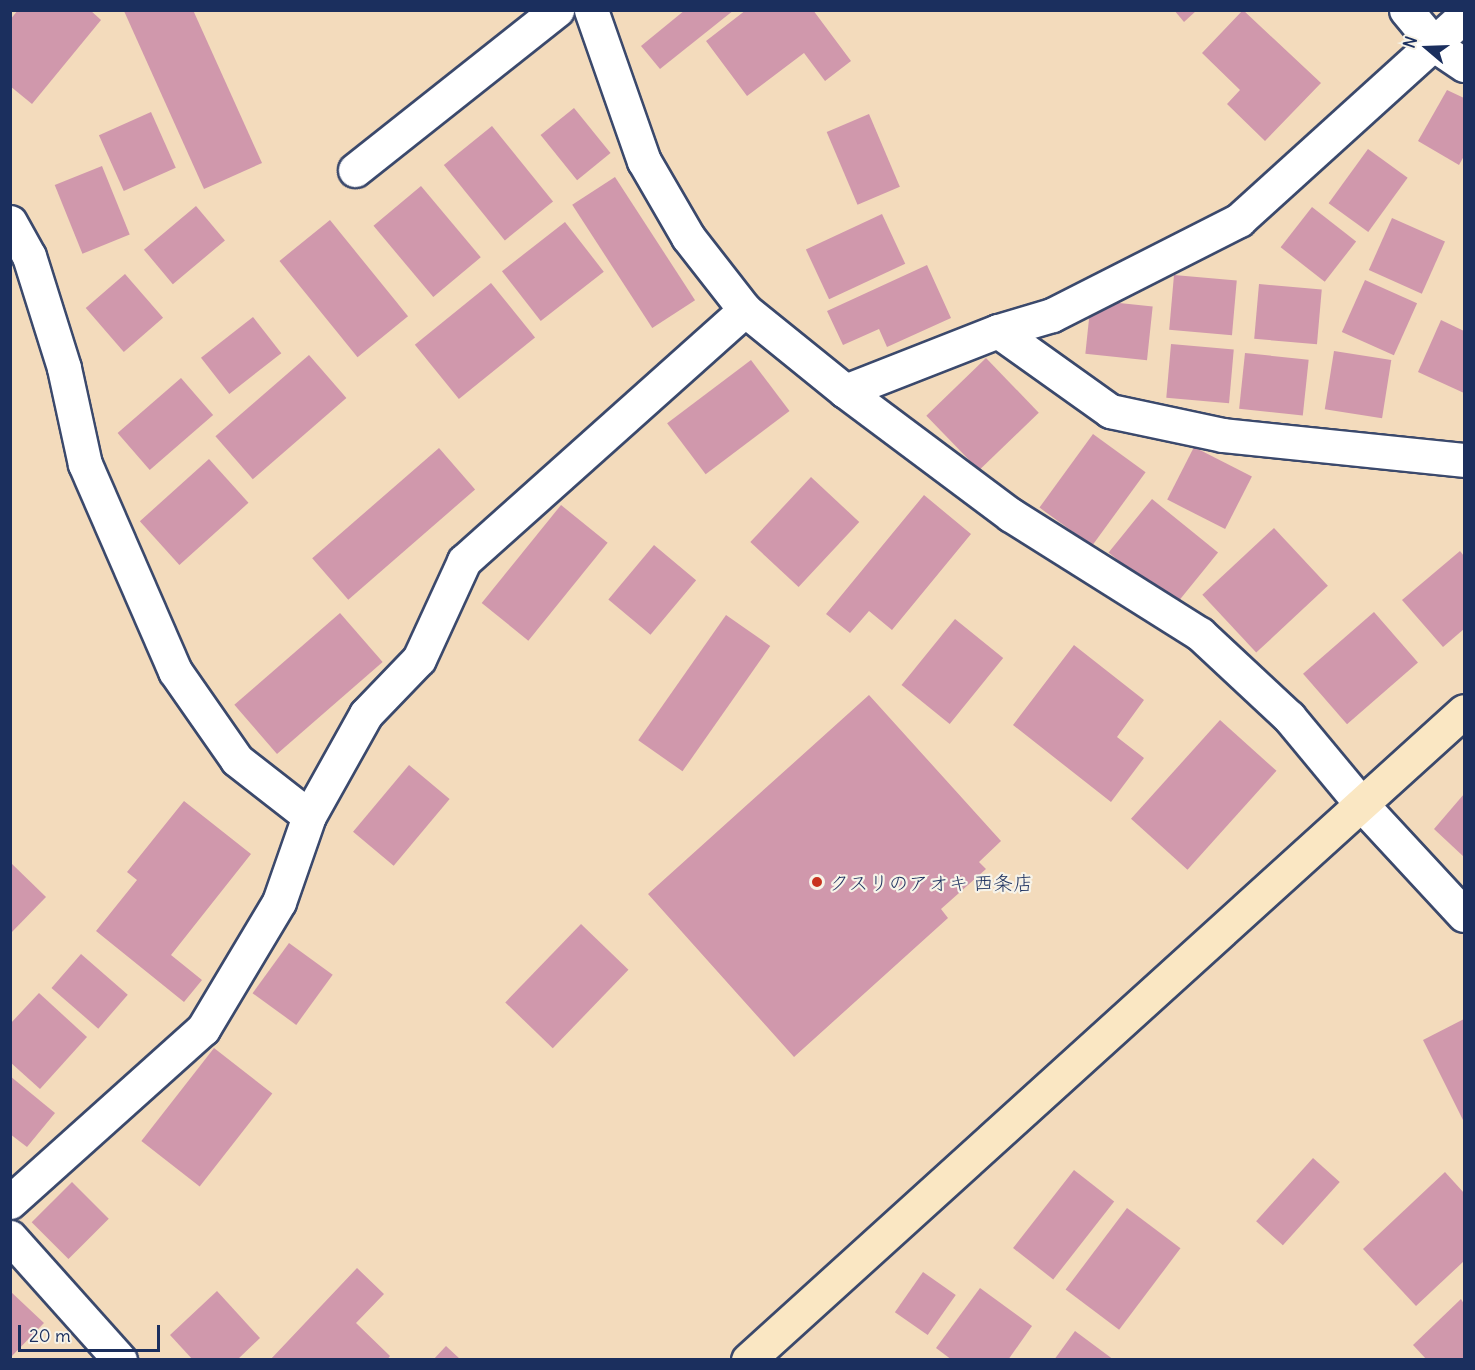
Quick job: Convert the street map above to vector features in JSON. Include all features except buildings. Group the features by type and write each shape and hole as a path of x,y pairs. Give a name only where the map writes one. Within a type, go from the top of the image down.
{"street":[{"path":"355,170 557,10"},
{"path":"591,10 644,161 688,237 745,310 845,391 1011,515 1200,634 1289,717 1362,805 1464,915"},
{"path":"1406,10 1436,46 1464,64"},
{"path":"845,391 998,331 1052,315 1239,220 1436,46 1464,16"},
{"path":"10,222 29,256 57,346 85,464 176,671 237,759 309,816"},
{"path":"10,1202 202,1029 279,902 309,816 366,714 419,659 464,561 745,310"},
{"path":"998,331 1110,411 1223,435 1464,460"},
{"path":"748,1359 1464,711"},
{"path":"10,1237 120,1359"}],"place":[{"name":"クスリのアオキ 西条店","path":"817,882"}]}
